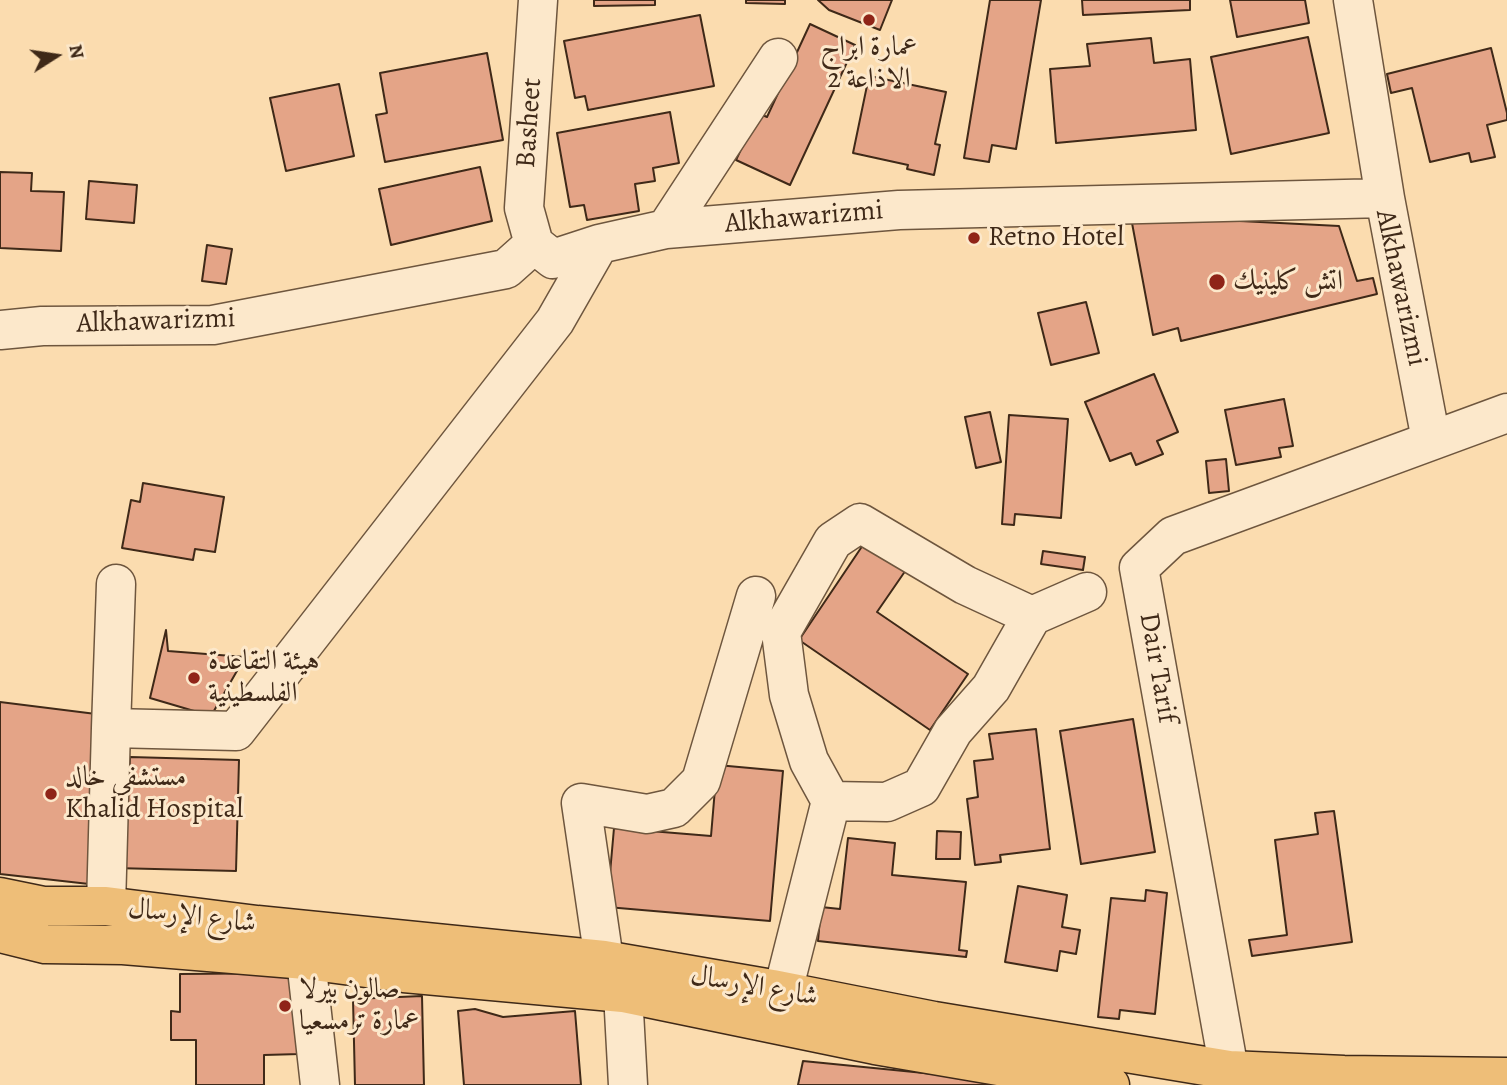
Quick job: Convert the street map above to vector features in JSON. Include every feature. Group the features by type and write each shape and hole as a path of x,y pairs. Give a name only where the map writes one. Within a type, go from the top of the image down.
{"main road":[{"name":"شارع الإرسال","path":"0,897 44,906 106,906 783,991 1230,1077 1507,1077"},
{"name":"شارع الإرسال","path":"0,933 45,944 123,945 306,960 404,973 616,972 875,1045 1110,1085"}],"street":[{"name":"Basheet","path":"534,244 524,208 538,0"},
{"path":"1353,0 1385,198"},
{"path":"666,229 778,58"},
{"name":"Alkhawarizmi","path":"0,330 42,326 213,325 506,269 534,244 553,259 599,244 666,229 900,210 1385,198 1431,440"},
{"path":"111,728 236,731 555,321 599,244"},
{"path":"1431,440 1507,413"},
{"name":"Dair Tarif","path":"1230,1077 1139,568 1173,536 1431,440"},
{"path":"783,991 831,802 809,761 789,695 781,632 833,541 860,523 965,585 1032,616"},
{"path":"106,906 116,584"},
{"path":"831,802 887,802 921,787 953,731 991,688 1032,616 1087,592"},
{"path":"628,1085 616,972 581,803 647,814 674,808 701,781 756,596"},
{"path":"306,960 320,1085"}],"building":[{"path":"594,0 655,0 655,5 594,6"},
{"path":"746,0 785,0 785,4 746,3"},
{"name":"عمارة ابراج الاذاعة 2","path":"818,0 892,0 880,30 829,10"},
{"path":"990,0 1041,0 1016,149 992,145 989,162 964,158"},
{"path":"1082,0 1190,0 1190,10 1083,15"},
{"path":"1230,0 1305,0 1309,23 1237,37"},
{"path":"700,15 714,86 588,110 585,96 575,98 564,41"},
{"path":"810,24 855,45 790,185 736,160 758,113 767,117"},
{"path":"1308,37 1329,133 1231,154 1211,57"},
{"path":"1151,38 1154,63 1190,59 1196,130 1056,143 1050,69 1090,66 1087,44"},
{"path":"1491,48 1507,113 1507,120 1487,125 1495,157 1471,162 1469,153 1430,162 1412,88 1391,93 1387,74"},
{"path":"487,53 503,140 385,162 376,115 387,113 380,73"},
{"path":"869,76 946,92 935,144 940,145 934,175 907,169 908,165 853,153"},
{"path":"339,84 354,156 286,171 270,98"},
{"path":"670,112 679,163 653,168 655,181 635,184 639,211 587,220 584,205 570,207 557,133"},
{"path":"480,167 492,221 391,245 379,189"},
{"path":"0,172 32,173 31,191 64,192 61,251 0,248"},
{"path":"89,181 137,185 134,223 86,219"},
{"path":"1190,216 1339,226 1357,281 1373,278 1377,294 1181,341 1178,328 1153,335 1132,223"},
{"path":"207,245 232,249 226,284 202,281"},
{"path":"1086,302 1099,353 1051,365 1038,313"},
{"path":"1154,374 1178,432 1157,441 1163,454 1136,465 1131,453 1110,461 1085,402"},
{"path":"1284,399 1293,446 1279,448 1281,457 1236,465 1225,410"},
{"path":"990,412 1001,462 976,468 965,417"},
{"path":"1009,415 1068,419 1061,518 1015,514 1014,525 1002,524"},
{"path":"1226,459 1229,491 1209,493 1206,461"},
{"path":"143,483 224,497 215,552 195,549 193,560 122,548 131,500 140,502"},
{"path":"867,539 908,567 877,612 968,674 930,730 799,640"},
{"path":"1043,551 1085,557 1083,570 1041,564"},
{"name":"هيئة التقاعدة الفلسطينية","path":"166,630 168,651 245,657 211,716 150,698"},
{"name":"مستشفى خالد Khalid Hospital","path":"0,702 104,715 98,885 0,874"},
{"path":"1133,719 1155,852 1081,864 1060,731"},
{"path":"1036,729 1050,849 1000,855 1001,862 975,865 967,799 978,797 974,761 993,759 989,734"},
{"path":"130,757 239,760 236,871 114,868 115,781 129,781"},
{"path":"717,765 783,771 770,921 607,907 614,828 711,836"},
{"path":"1334,811 1352,942 1252,956 1249,940 1287,935 1275,840 1318,834 1315,813"},
{"path":"937,831 961,832 960,859 936,859"},
{"path":"848,838 895,843 892,875 966,882 959,950 967,951 966,957 818,941 821,907 840,909"},
{"path":"1018,886 1067,895 1062,927 1080,930 1076,954 1060,951 1057,971 1005,962"},
{"path":"1146,890 1167,893 1155,1014 1120,1010 1119,1019 1098,1017 1111,898 1145,901"},
{"path":"299,973 300,1054 264,1055 264,1085 196,1085 196,1040 171,1040 171,1011 180,1012 180,974"},
{"path":"422,996 424,1085 355,1085 353,999"},
{"path":"475,1009 503,1017 575,1011 581,1085 464,1085 458,1011"},
{"path":"803,1061 1045,1085 798,1085"}],"place":[{"name":"عمارة ابراج الاذاعة 2","path":"869,20"},
{"name":"Retno Hotel","path":"974,238"},
{"name":"اتش كلينيك","path":"1217,282"},
{"name":"هيئة التقاعدة الفلسطينية","path":"194,678"},
{"name":"مستشفى خالد Khalid Hospital","path":"51,794"},
{"name":"صالون بيرلا عمارة ترمسعيا","path":"285,1006"}]}
